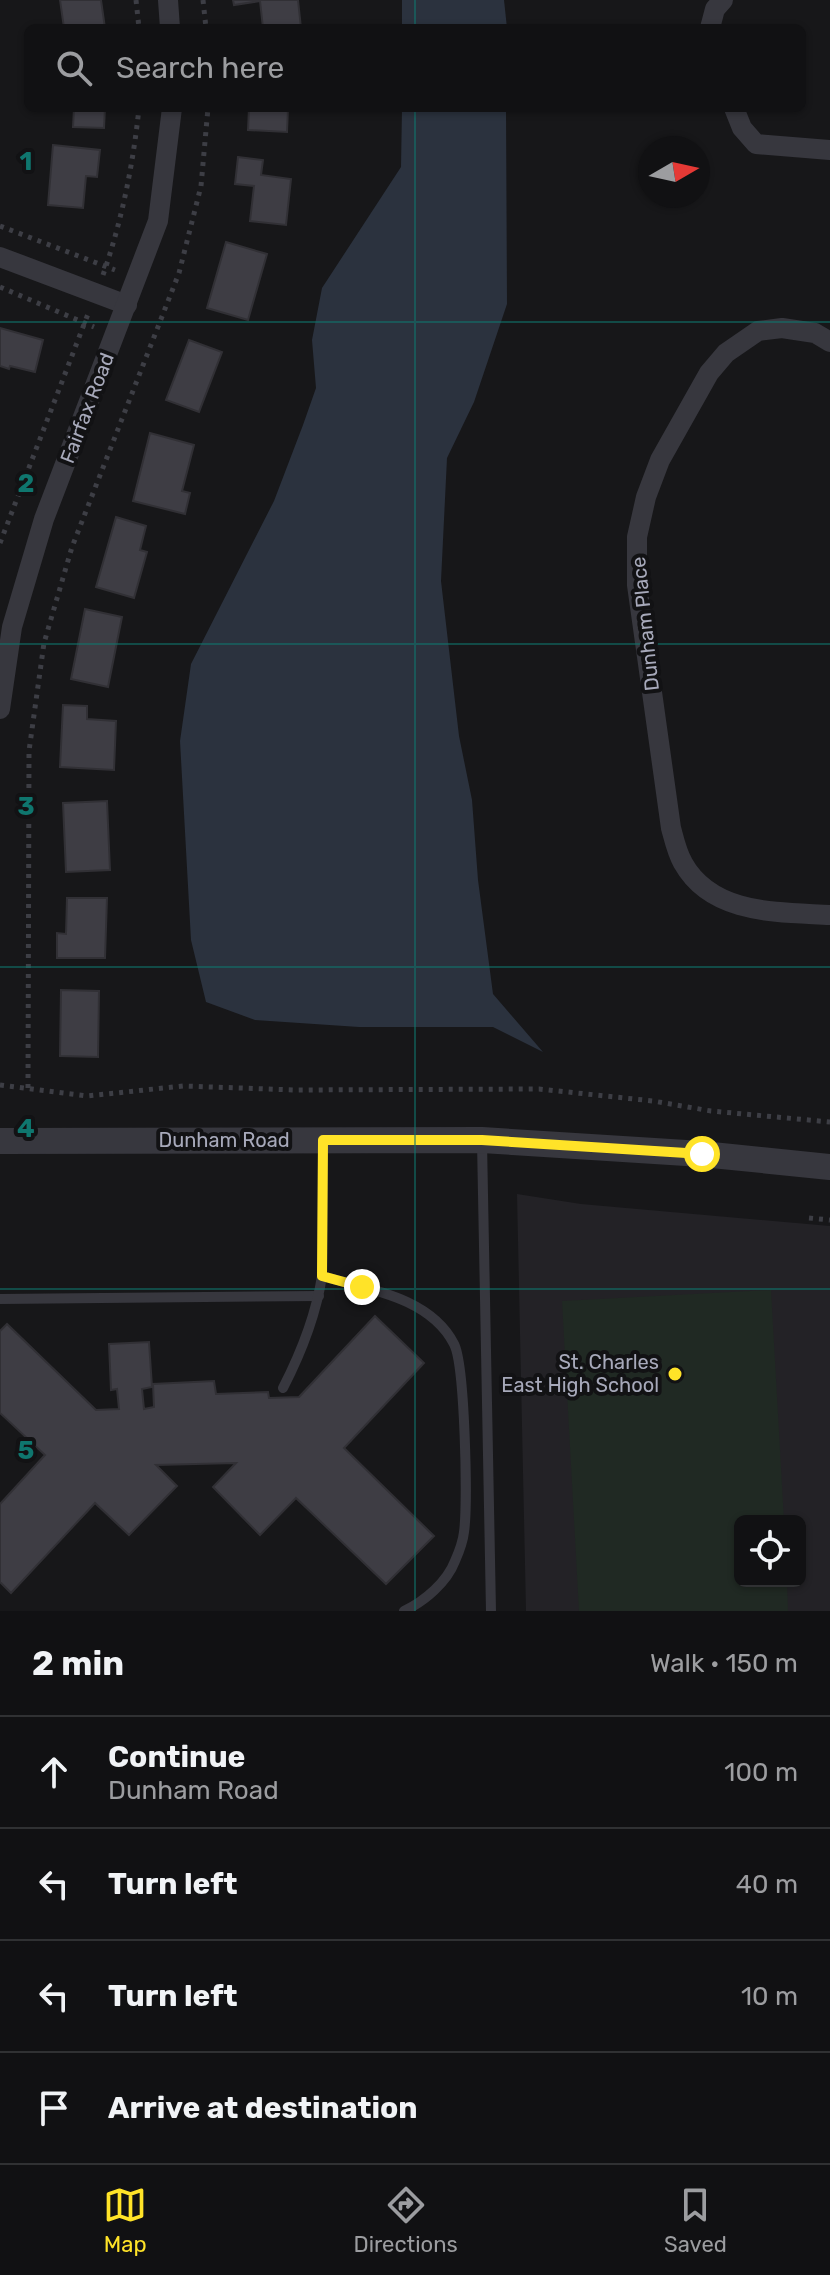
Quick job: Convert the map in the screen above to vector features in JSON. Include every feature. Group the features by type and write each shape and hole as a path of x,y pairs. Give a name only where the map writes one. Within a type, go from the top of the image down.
{"street":[{"path":"168,0 170,24"},
{"path":"711,24 715,9 723,0"},
{"name":"Fairfax Road","path":"0,709 12,627 44,519 158,221 172,112"},
{"path":"736,112 742,128 756,144 830,150"},
{"path":"0,257 127,305"},
{"name":"Dunham Place","path":"830,342 815,333 782,328 758,331 726,353 709,373 660,460 646,497 637,537 637,585 671,828 682,862 701,888 734,904 758,910 830,915"},
{"name":"Dunham Road","path":"0,1141 482,1140 702,1154 830,1167"}],"lane":[{"path":"283,1388 319,1296 322,1276 323,1140"},
{"path":"482,1140 491,1611"},
{"path":"322,1276 415,1305 438,1323 455,1344 461,1371 464,1532 454,1564 440,1585 417,1605 404,1611"},
{"path":"0,1299 319,1296"}],"path":[{"path":"136,0 139,24"},
{"path":"203,0 206,24"},
{"path":"0,543 113,247 134,156 139,112"},
{"path":"28,1088 29,751 44,643 72,547 179,273 201,186 208,112"},
{"path":"0,226 115,270"},
{"path":"0,287 94,327"},
{"path":"0,1085 87,1096 183,1086 296,1090 539,1089 653,1101 711,1111 830,1122"},
{"path":"809,1218 830,1220"}],"shaded area":[{"name":"St. Charles East High School","path":"517,1194 581,1204 830,1226 830,1611 526,1611"},
{"path":"771,1290 784,1515 734,1515 734,1587 787,1587 788,1611 579,1611 562,1301"}],"water":[{"path":"402,0 504,0 507,24 402,24"},
{"path":"402,112 506,112 507,304 474,402 447,458 441,581 459,736 472,800 478,880 493,994 543,1052 493,1027 359,1027 255,1020 206,1002 191,940 180,741 191,664 274,501 316,388 312,340 322,288 401,167"}],"building":[{"path":"60,0 101,0 104,24 63,24"},
{"path":"233,0 298,0 301,24 263,24 260,1 234,5"},
{"path":"74,112 105,112 104,128 73,127"},
{"path":"249,112 288,112 287,132 248,130"},
{"path":"53,145 100,150 97,177 86,176 83,208 48,205"},
{"path":"238,157 263,160 261,175 291,179 286,225 250,221 254,186 235,184"},
{"path":"226,242 267,254 248,320 207,308"},
{"path":"0,328 43,340 35,372 0,366"},
{"path":"189,340 222,352 199,412 166,400"},
{"path":"150,433 194,445 182,491 190,493 185,514 133,501"},
{"path":"116,517 146,526 140,550 147,552 134,598 96,587"},
{"path":"85,609 122,617 108,687 71,679"},
{"path":"63,705 87,706 87,719 116,721 114,770 60,767"},
{"path":"107,801 110,870 66,872 63,803"},
{"path":"67,898 107,898 105,958 57,958 57,933 66,934"},
{"path":"61,990 99,991 98,1057 60,1056"},
{"path":"375,1316 424,1363 344,1448 434,1536 386,1584 296,1498 260,1535 213,1487 236,1463 156,1465 177,1486 129,1535 95,1503 11,1593 0,1582 0,1504 45,1455 0,1413 0,1331 7,1324 96,1410 119,1409 117,1389 111,1390 109,1344 149,1342 152,1387 142,1389 144,1409 154,1407 153,1384 214,1381 216,1394 268,1392 269,1398 299,1397"}],"place":[{"name":"St. Charles East High School","path":"675,1374"}],"route":[{"path":"362,1287 322,1276 323,1140 482,1140 702,1154"}]}
